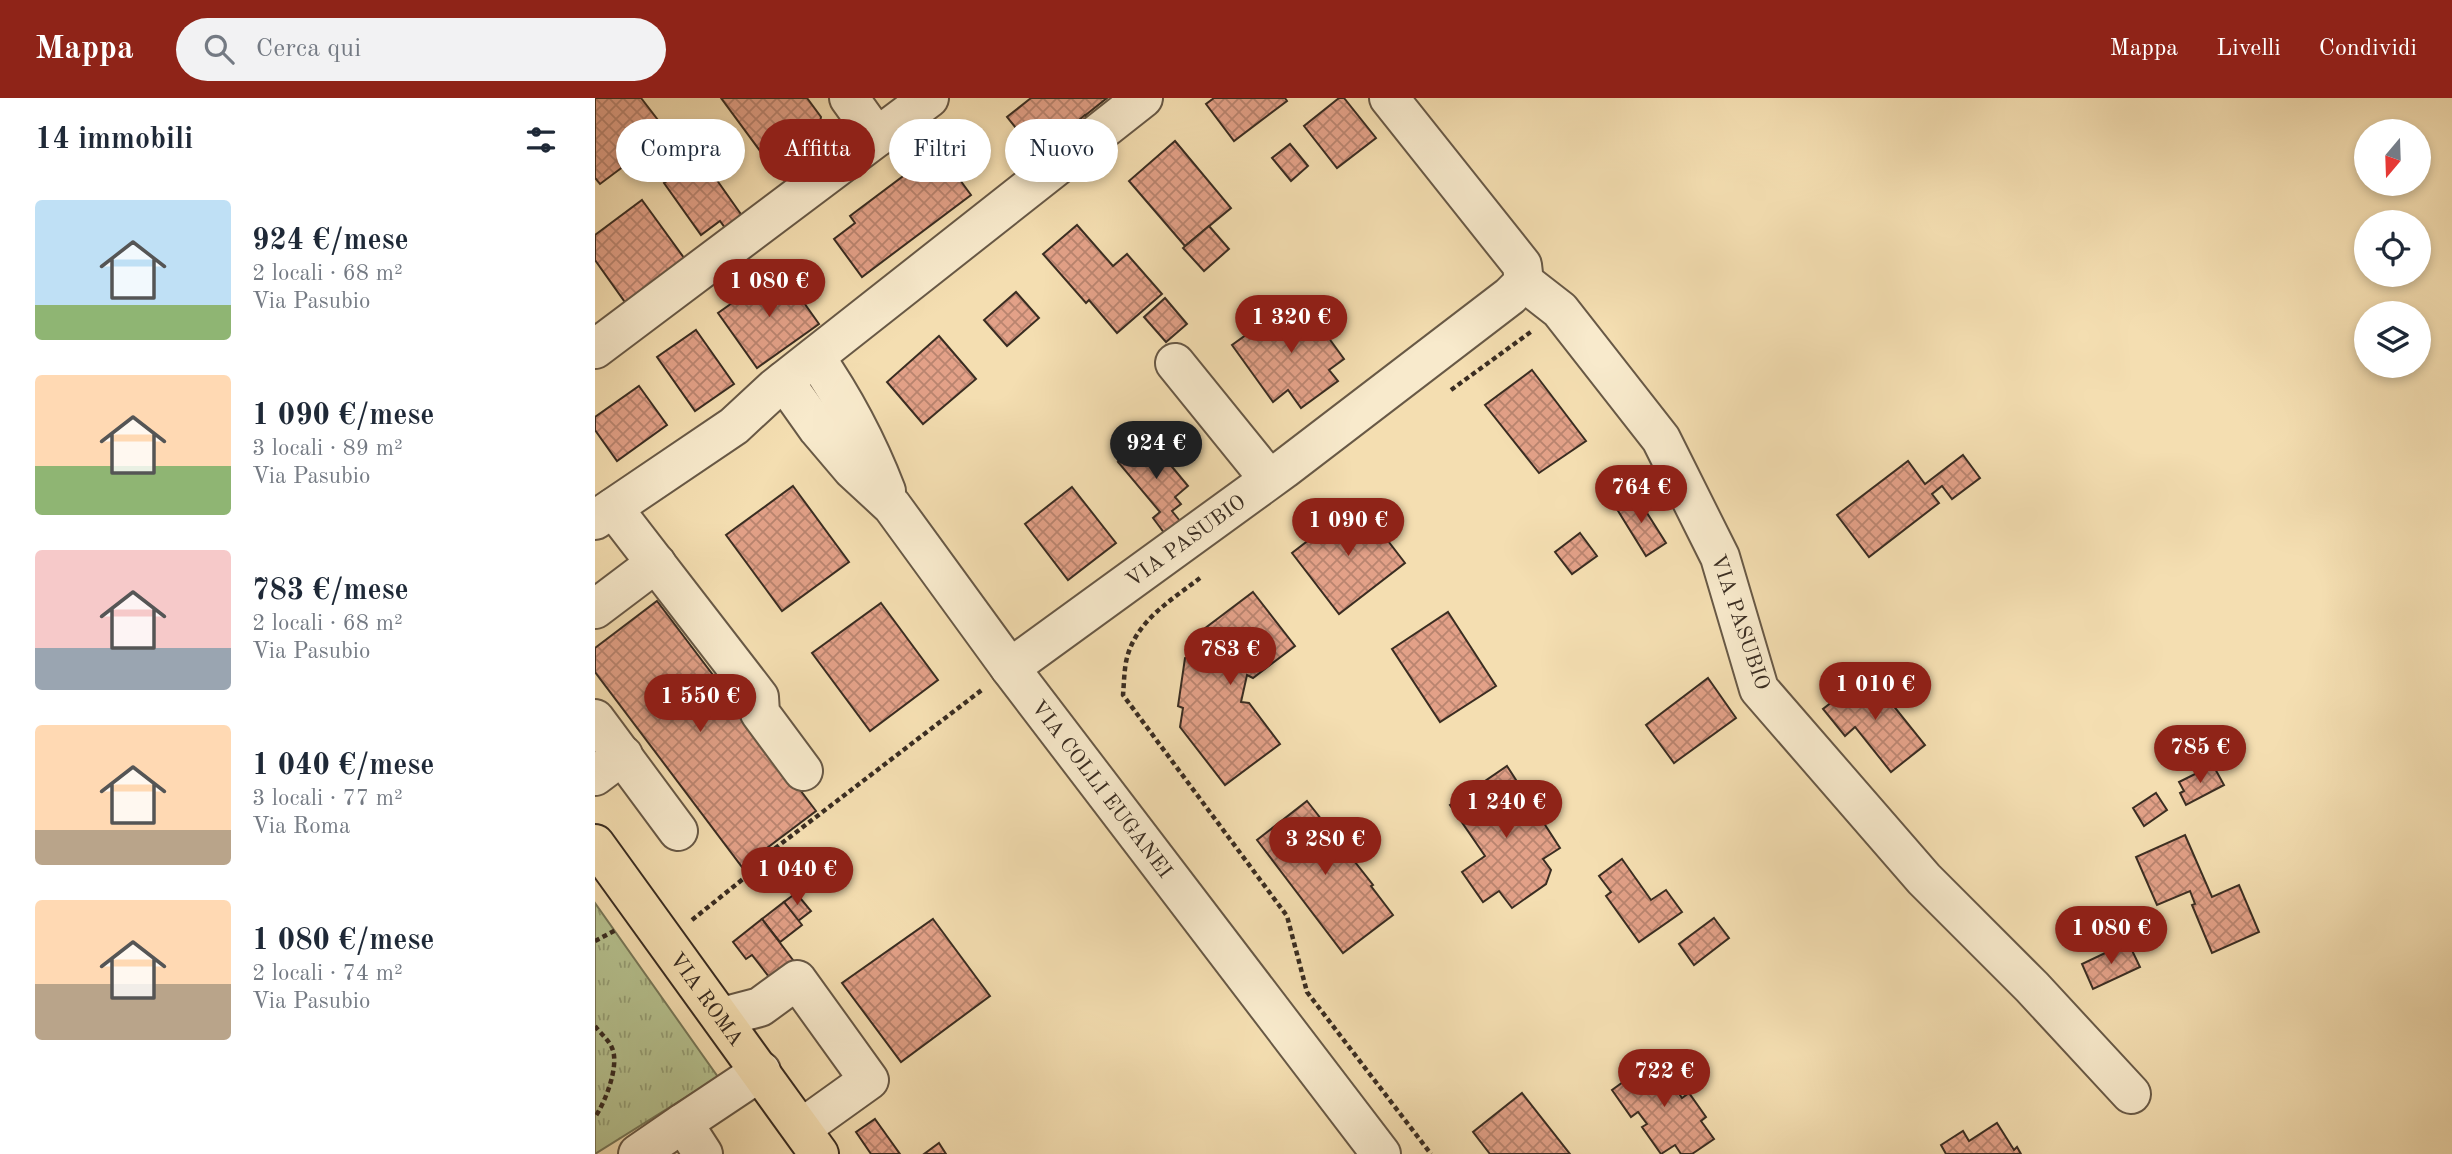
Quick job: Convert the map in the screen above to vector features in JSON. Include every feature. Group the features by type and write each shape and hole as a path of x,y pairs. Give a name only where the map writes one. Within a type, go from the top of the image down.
{"main road":[{"name":"VIA ROMA","path":"595,844 810,1141"}],"street":[{"path":"849,98 877,137"},
{"path":"595,349 929,98"},
{"path":"892,506 872,455 841,393 815,357 1143,98"},
{"name":"VIA PASUBIO","path":"1389,98 1522,265 1524,282 1560,310 1661,439 1720,557 1759,689 1924,879 2032,987 2131,1094"},
{"name":"VIA PASUBIO","path":"1010,668 1269,479 1510,296 1524,282"},
{"name":"VIA COLLI EUGANEI","path":"604,514 734,426 815,357"},
{"path":"1175,363 1269,479"},
{"name":"VIA COLLI EUGANEI","path":"784,381 818,429 852,469 892,506 1010,668 1381,1154"},
{"name":"VIA COLLI EUGANEI","path":"734,426 769,416 786,416 801,419 818,429"},
{"path":"604,514 656,563 759,697 760,713 803,771"},
{"path":"595,609 656,563"},
{"path":"595,719 609,766 678,831"},
{"path":"722,1017 760,1007 797,981 869,1080 810,1141"},
{"path":"638,1154 761,1071"},
{"path":"683,1123 703,1154"}],"path":[{"path":"1446,394 1534,330"},
{"path":"1207,573 1153,614 1137,633 1126,661 1123,695 1287,916 1307,992 1431,1154"},
{"path":"686,925 748,875 752,866 1010,668"},
{"path":"595,942 623,927"},
{"path":"595,1026 613,1050 613,1075 603,1107 595,1117"}],"green space":[{"path":"595,903 718,1077 595,1154"}],"building":[{"path":"595,98 641,98 657,119 616,119 616,172 600,184 595,178"},
{"path":"721,98 807,98 821,117 759,119 759,150 745,131 745,119 736,119"},
{"path":"1031,98 1107,98 1081,119 1007,117"},
{"path":"1214,98 1285,98 1287,101 1234,141 1206,104"},
{"path":"1339,98 1344,98 1376,138 1337,168 1304,126"},
{"path":"1175,141 1231,208 1185,246 1129,181"},
{"path":"1290,144 1308,166 1291,181 1272,158"},
{"path":"718,182 745,220 728,232 720,221 701,235 664,183"},
{"path":"895,182 961,182 971,195 862,277 834,239 855,223 850,216"},
{"path":"642,200 687,262 627,305 595,260 595,235"},
{"path":"1077,225 1113,266 1127,254 1162,294 1117,333 1089,300 1086,303 1043,254"},
{"path":"1209,226 1229,249 1204,271 1183,248"},
{"path":"780,269 819,324 757,368 718,313"},
{"path":"1016,292 1039,318 1007,346 984,320"},
{"path":"1299,297 1344,359 1329,370 1338,381 1301,408 1288,390 1273,402 1232,345"},
{"path":"1165,298 1187,324 1166,342 1144,317"},
{"path":"696,330 734,384 695,411 657,357"},
{"path":"939,336 976,379 923,424 887,382"},
{"path":"1532,370 1586,441 1539,473 1485,405"},
{"path":"639,386 667,425 617,461 595,430 595,417"},
{"path":"1148,438 1188,486 1175,497 1181,504 1172,511 1180,521 1165,534 1153,518 1160,512 1118,462"},
{"path":"1963,455 1980,478 1952,499 1942,486 1932,494 1939,503 1869,557 1837,515 1908,461 1925,484"},
{"path":"793,486 849,562 782,611 726,535"},
{"path":"1072,487 1116,543 1068,580 1025,524"},
{"path":"1635,494 1666,543 1646,556 1615,506"},
{"path":"1358,502 1405,563 1339,614 1292,553"},
{"path":"1580,533 1597,556 1572,574 1555,552"},
{"path":"1253,592 1295,646 1253,678 1247,675 1241,702 1249,703 1280,744 1225,785 1180,727 1183,708 1178,706 1185,658 1190,657 1192,638"},
{"path":"657,601 816,811 742,867 595,672 595,648"},
{"path":"881,603 938,680 870,731 812,653"},
{"path":"1448,612 1496,686 1440,722 1392,649"},
{"path":"1868,674 1925,745 1891,772 1855,727 1845,736 1823,709"},
{"path":"1708,678 1736,718 1674,763 1646,725"},
{"path":"2213,765 2224,785 2186,805 2180,793 2184,791 2179,782"},
{"path":"1507,766 1560,848 1543,859 1551,870 1546,884 1512,908 1499,891 1483,902 1462,872 1485,856 1450,805"},
{"path":"2156,793 2167,810 2144,826 2133,808"},
{"path":"1307,801 1373,885 1371,886 1393,915 1343,953 1257,840"},
{"path":"2185,835 2212,897 2239,885 2259,932 2212,953 2192,905 2195,904 2190,891 2157,905 2136,857"},
{"path":"1622,859 1651,900 1666,890 1682,912 1639,942 1606,896 1611,892 1599,876"},
{"path":"796,893 811,911 798,921 784,902"},
{"path":"784,902 802,925 780,942 762,919"},
{"path":"1714,918 1729,938 1694,965 1679,944"},
{"path":"762,919 796,964 773,982 752,955 746,959 733,942"},
{"path":"933,919 990,996 901,1062 842,983"},
{"path":"2128,942 2140,967 2093,989 2082,964"},
{"path":"1662,1054 1673,1070 1669,1073 1677,1084 1674,1086 1682,1098 1689,1093 1706,1117 1701,1121 1714,1139 1692,1154 1681,1154 1675,1145 1661,1154 1642,1127 1647,1124 1638,1112 1631,1117 1612,1090"},
{"path":"1522,1093 1570,1154 1490,1154 1473,1132"},
{"path":"875,1119 900,1154 871,1154 856,1132"},
{"path":"1997,1123 2014,1150 2017,1147 2021,1154 1946,1154 1941,1145 1963,1131 1969,1141"},
{"path":"939,1143 946,1154 924,1154"}]}
